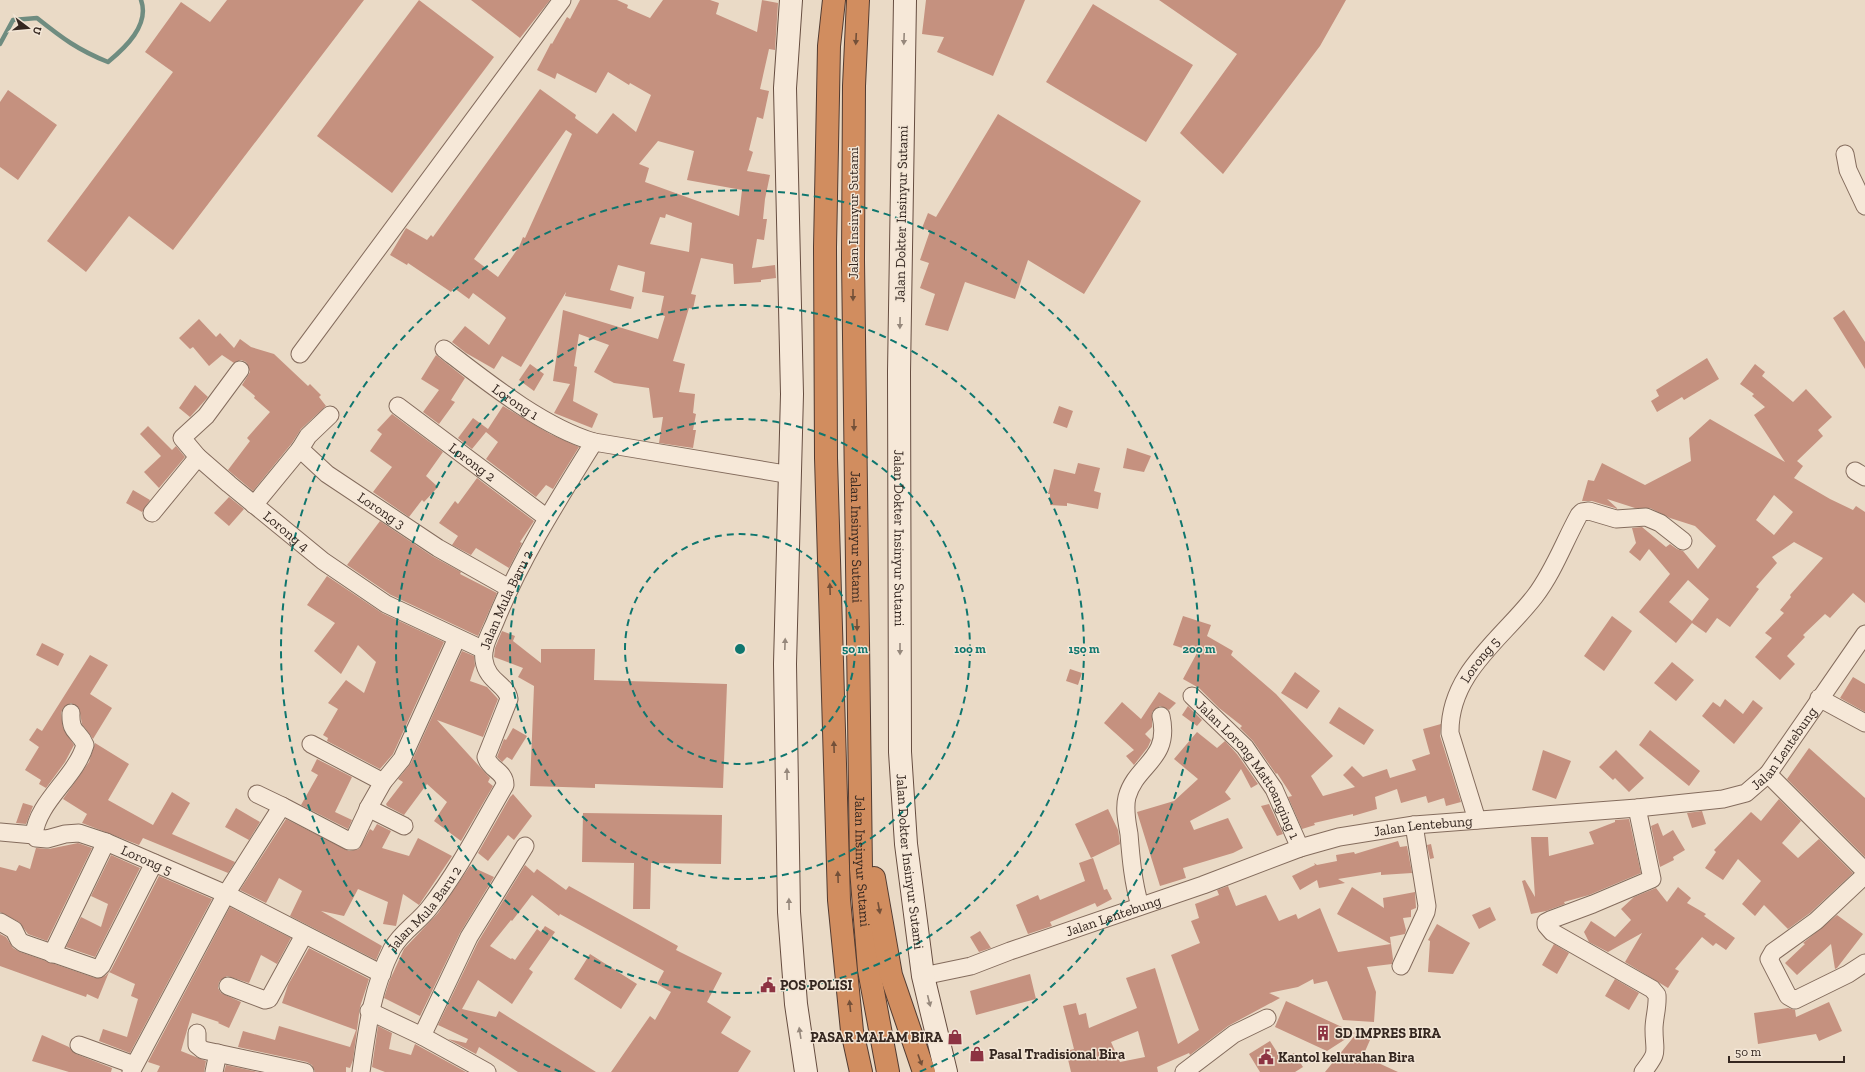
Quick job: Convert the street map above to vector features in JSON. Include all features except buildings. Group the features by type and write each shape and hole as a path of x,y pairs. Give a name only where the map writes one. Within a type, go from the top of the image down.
{"highway":[{"path":"826,0 829,46"},
{"name":"Jalan Insinyur Sutami","path":"834,0 829,46 825,247 826,458 839,900 852,1030 861,1072"},
{"name":"Jalan Insinyur Sutami","path":"858,0 854,86 853,260 858,744 861,869 869,970 888,1072"},
{"path":"858,744 873,869 892,975 924,1072"},
{"path":"852,1030 854,1072"}],"street":[{"path":"300,354 562,0"},
{"path":"791,0 786,88 792,394 785,664 789,912 796,1004 806,1072"},
{"name":"Jalan Dokter Insinyur Sutami","path":"906,0 899,372 900,752 906,844 922,976 946,1072"},
{"path":"1845,154 1848,170 1865,206"},
{"name":"Lorong 1","path":"444,349 482,378 546,421 571,434 594,442"},
{"name":"Lorong 4","path":"240,370 206,416 176,442 198,457 323,561 386,604 484,650"},
{"name":"Lorong 2","path":"398,406 547,518"},
{"path":"254,505 300,450 308,436 330,415"},
{"path":"594,442 791,476"},
{"name":"Jalan Mula Baru 2","path":"361,1072 370,1011 392,948 430,907 450,878 505,785 505,779 488,764 486,758 509,699 505,689 491,678 485,663 484,650 509,588 547,518 594,442"},
{"name":"Lorong 3","path":"300,450 327,474 438,548 509,588"},
{"path":"152,513 198,457"},
{"name":"Lorong 5","path":"1478,820 1450,733 1450,718 1454,702 1464,679 1477,660 1535,596 1554,566 1582,512 1589,511 1616,519 1646,517 1660,523 1683,541"},
{"name":"Jalan Lentebung","path":"922,976 971,966 1300,848 1339,837 1414,825 1637,808 1730,797 1746,793 1768,774 1819,698 1865,634"},
{"path":"257,794 351,842 356,837 368,808 383,782 402,759 456,638"},
{"name":"Jalan Lorong Mattoanging 1","path":"1192,696 1245,746 1274,789 1300,848"},
{"path":"1819,698 1865,724"},
{"path":"34,835 34,829 44,808 73,769 84,748 85,742 73,730 70,722 71,713"},
{"path":"1140,906 1130,855 1125,809 1127,796 1131,788 1162,743 1164,728 1161,716"},
{"path":"311,744 383,782"},
{"path":"1768,774 1865,871"},
{"path":"79,1045 132,1069 226,894 282,806"},
{"path":"368,808 404,826"},
{"path":"1637,808 1652,879 1550,920 1546,922 1546,925 1552,932 1652,989 1657,995 1654,1028 1656,1049 1654,1058 1643,1072"},
{"path":"1401,966 1426,912 1427,906 1414,825"},
{"name":"Lorong 5","path":"0,832 34,835 38,839 47,839 64,834 79,833 106,842 226,894 382,974"},
{"path":"52,954 106,842"},
{"path":"422,1036 469,937 525,846"},
{"path":"0,922 14,930 19,940 23,943 52,954 100,968 154,863"},
{"path":"1865,875 1816,921 1773,952 1769,959 1788,996 1795,1000 1848,974 1865,963"},
{"path":"228,986 265,1000 269,999 304,935"},
{"path":"370,1011 422,1036 487,1072"},
{"path":"1184,1072 1203,1067 1234,1034 1267,1018"},
{"path":"197,1033 198,1047 203,1050 305,1072"},
{"path":"214,1072 218,1053"}],"waterway":[{"path":"0,44 13,20 37,18 54,32 71,43 108,62 122,50 139,27 143,9 141,0"}],"place":[{"name":"POS POLISI","path":"768,985"},
{"name":"SD IMPRES BIRA","path":"1323,1033"},
{"name":"PASAR MALAM BIRA","path":"955,1037"},
{"name":"Pasal Tradisional Bira","path":"977,1054"},
{"name":"Kantol kelurahan Bira","path":"1266,1057"}]}
